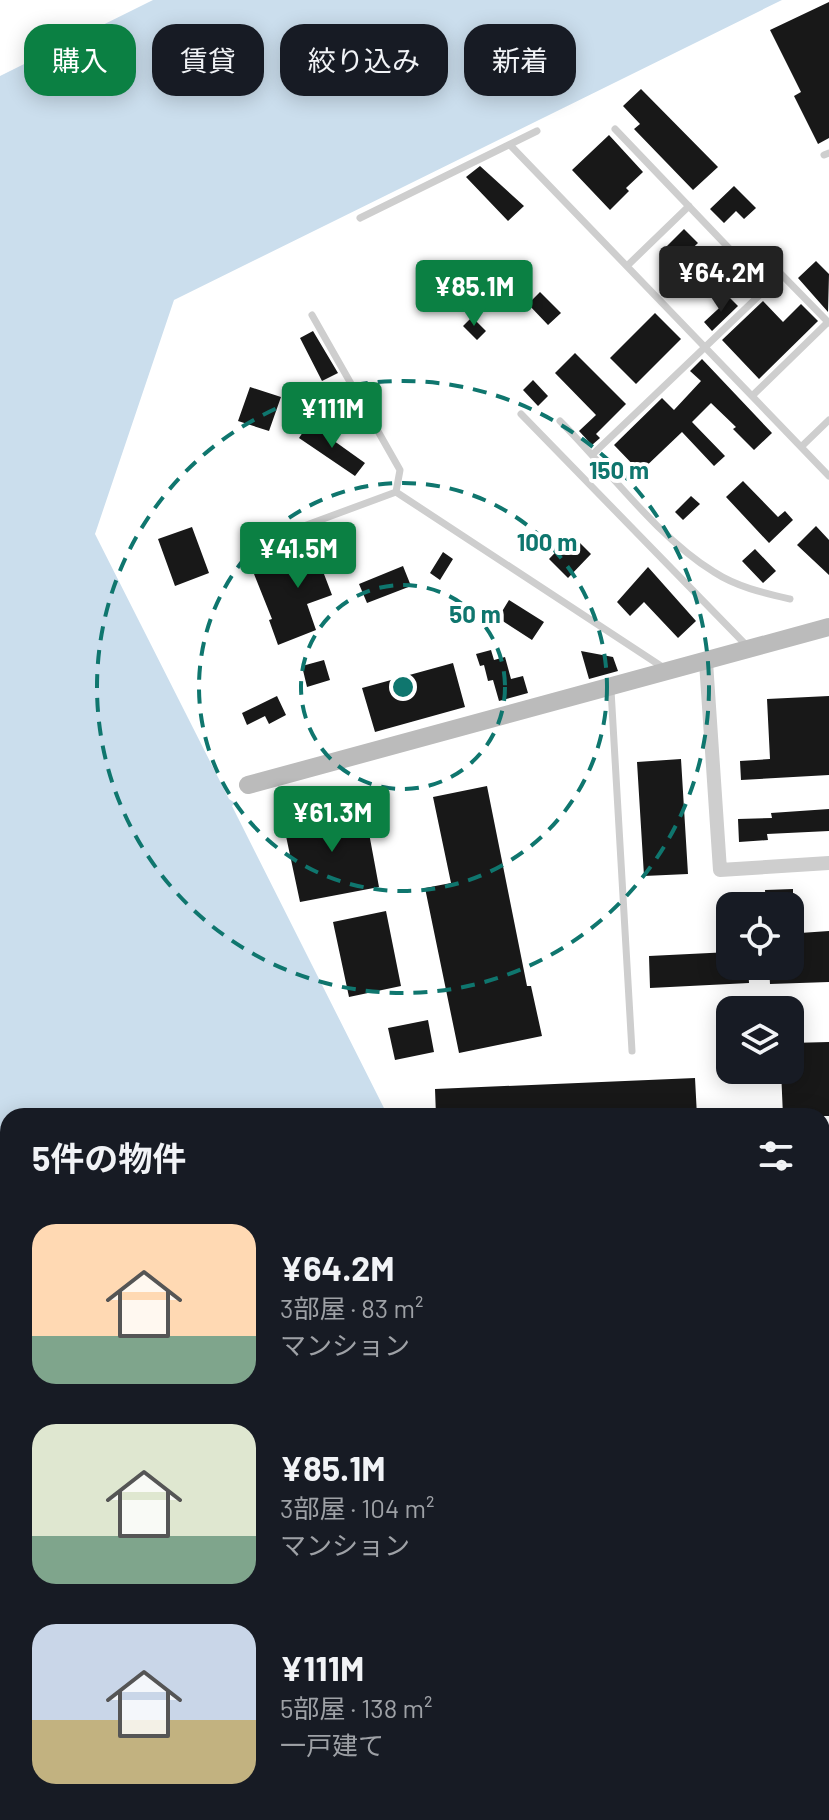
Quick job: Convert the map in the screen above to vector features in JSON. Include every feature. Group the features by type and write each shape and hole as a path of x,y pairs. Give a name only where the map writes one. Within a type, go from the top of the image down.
{"street":[{"path":"248,785 829,627"},
{"path":"706,662 720,870 829,863"}],"lane":[{"path":"615,129 767,288"},
{"path":"360,218 537,131"},
{"path":"510,145 829,476"},
{"path":"627,266 689,206"},
{"path":"593,454 781,274 829,323 752,396"},
{"path":"312,315 400,470 396,492"},
{"path":"521,414 750,648"},
{"path":"801,447 829,420"},
{"path":"560,421 675,543 694,558 717,574 750,589 790,599"},
{"path":"247,547 396,492"},
{"path":"396,492 670,671"},
{"path":"611,687 632,1051"}],"water":[{"path":"153,0 782,0 174,300 95,534 229,799 235,803 232,806 384,1108 0,1108 0,76 24,64 24,96 136,96 136,24 105,24"}],"building":[{"path":"829,2 829,138 818,144 794,96 801,92 770,30"},
{"path":"641,89 718,167 693,190 634,129 640,124 623,106"},
{"path":"609,135 643,172 610,210 572,170"},
{"path":"480,166 524,206 508,221 466,177"},
{"path":"734,186 756,208 744,219 736,211 724,223 710,209"},
{"path":"684,229 698,243 679,261 666,247"},
{"path":"816,261 829,274 828,312 798,278"},
{"path":"540,292 561,313 548,325 528,304"},
{"path":"730,298 738,306 712,331 704,322"},
{"path":"763,301 783,322 801,304 818,321 759,379 722,340"},
{"path":"655,313 681,339 636,384 610,358"},
{"path":"472,317 486,331 477,340 463,326"},
{"path":"313,331 338,373 322,381 300,338"},
{"path":"575,353 626,404 596,434 600,438 592,445 579,431 596,415 555,373"},
{"path":"702,359 772,433 754,450 711,403 692,422 725,456 714,466 682,432 640,472 614,445 662,398 674,410 701,381 690,371"},
{"path":"533,380 548,396 538,406 523,390"},
{"path":"250,387 281,397 269,431 238,421"},
{"path":"309,423 365,463 355,476 299,438"},
{"path":"743,481 778,517 785,511 793,520 769,543 726,497"},
{"path":"691,496 700,504 683,520 675,512"},
{"path":"816,526 829,540 829,575 797,545"},
{"path":"192,527 209,573 175,586 158,539"},
{"path":"572,535 591,554 568,578 549,559"},
{"path":"338,540 348,564 324,574 332,595 307,604 316,630 278,645 269,620 272,619 254,574"},
{"path":"755,549 776,571 763,583 742,561"},
{"path":"443,552 453,559 440,580 430,573"},
{"path":"403,566 411,586 367,603 359,584"},
{"path":"648,567 696,621 678,638 644,602 630,616 617,602"},
{"path":"509,600 544,622 532,640 498,618"},
{"path":"491,650 494,660 505,657 511,679 523,676 528,693 499,701 493,680 488,681 484,665 480,666 476,654"},
{"path":"581,651 613,657 618,671 589,679"},
{"path":"324,660 330,680 307,687 302,666"},
{"path":"453,663 465,707 375,732 362,688"},
{"path":"277,696 286,715 269,724 265,716 247,725 242,713"},
{"path":"829,696 829,775 741,780 740,761 770,759 767,699"},
{"path":"681,759 688,874 644,876 637,762"},
{"path":"487,786 527,986 531,986 542,1036 459,1053 425,888 451,883 433,797"},
{"path":"364,806 379,887 300,902 283,822"},
{"path":"829,809 829,831 767,834 768,840 739,842 738,819 772,818 771,813"},
{"path":"793,889 793,892 765,892"},
{"path":"386,911 401,986 349,997 333,922"},
{"path":"829,931 829,982 770,984 770,980 804,980 804,933"},
{"path":"716,953 716,980 749,980 749,983 650,988 649,956"},
{"path":"428,1020 434,1052 395,1060 388,1028"},
{"path":"829,1042 829,1108 783,1108 782,1084 804,1084 804,1043"},
{"path":"695,1078 697,1108 436,1108 435,1089"}]}
